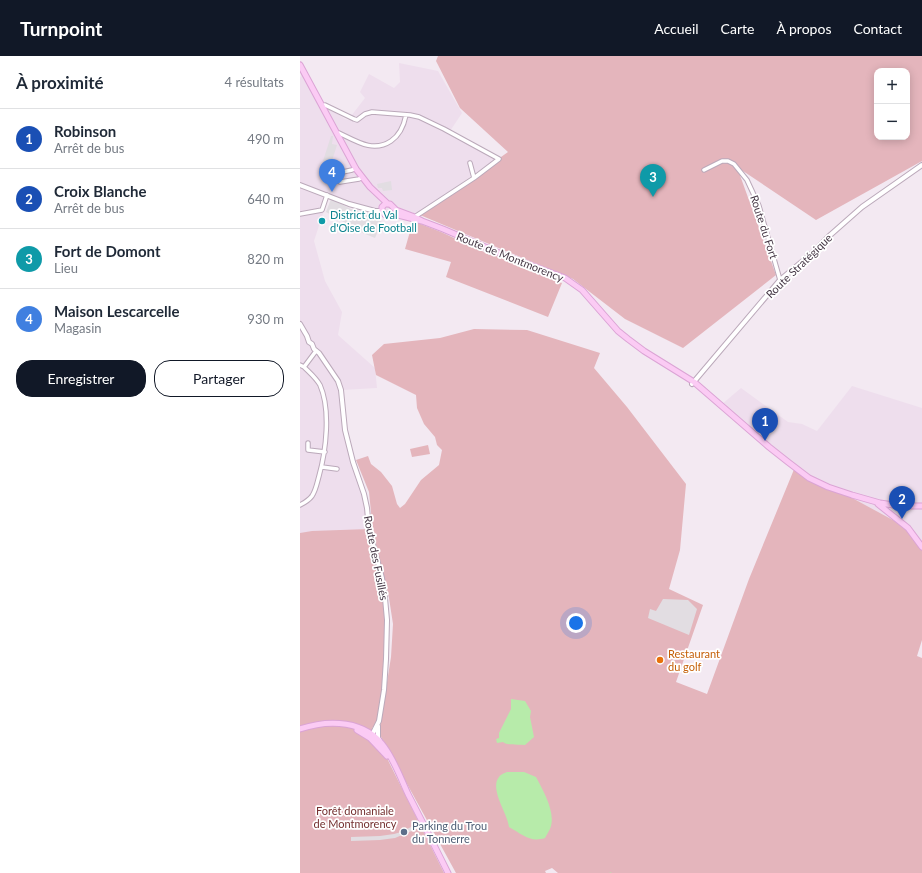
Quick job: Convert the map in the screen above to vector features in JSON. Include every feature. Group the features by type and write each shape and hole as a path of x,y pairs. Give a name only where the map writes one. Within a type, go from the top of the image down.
{"main road":[{"path":"300,65 302,74 322,106 356,168 370,187 382,198 387,207 393,212 390,215"},
{"name":"Route de Montmorency","path":"414,218 398,215 385,215 387,207 396,210 570,281 582,290 623,336 693,383 769,447 809,478 828,487 870,500 892,505 922,506"},
{"path":"870,500 881,506 899,521 910,531 922,547"},
{"path":"888,512 887,506 892,505 892,512 899,521"},
{"path":"300,729 312,725 337,723 371,736 380,742 390,756 448,873"},
{"path":"371,736 385,753 400,778"}],"street":[{"path":"322,106 325,105 357,120 372,112 418,117 499,159 474,178 414,218"},
{"path":"337,134 338,133 363,144 380,146 396,138 406,115"},
{"name":"Route du Fort","path":"704,170 722,161 728,160 734,164 747,180 759,206 780,280"},
{"path":"470,163 474,178"},
{"name":"Route Stratégique","path":"693,383 780,280 810,255 862,207 922,165"},
{"path":"356,168 336,174 338,181 359,179 362,176"},
{"path":"300,185 350,204 375,211 387,207"},
{"path":"300,214 322,210 327,195"},
{"name":"Route des Fusillés","path":"300,324 308,336 308,340 319,353 338,381 341,390 345,430 353,462 364,494 369,529 380,571 385,598 387,620 384,690 379,721 371,736"},
{"path":"300,506 311,497 315,490 325,452 326,420 323,394 320,385 313,375 302,366 316,351"},
{"path":"308,443 308,450 325,452"},
{"path":"322,467 337,469"},
{"path":"379,721 378,738 380,742"},
{"path":"371,736 378,730"}],"shaded area":[{"path":"399,63 438,71 462,113 448,134 496,159 415,215 370,208 329,195 314,241 325,281 342,312 338,335 375,368 377,388 342,390 345,430 364,494 369,529 300,535 300,78 303,72 319,101 348,120 365,98 360,92 369,74 394,88 400,82"},
{"path":"331,136 333,136 332,144 337,145 331,164 323,161"},
{"path":"391,181 392,190 383,191 382,188 378,188 377,184"},
{"path":"331,199 351,209 370,214 382,222 375,238 363,233 326,212"},
{"path":"852,386 922,408 922,547 809,478 721,405 741,388 788,422 802,424 817,431"},
{"path":"663,599 688,600 697,609 689,635 648,618 650,609 656,611"},
{"path":"511,699 525,701 531,711 530,717 534,737 525,745 503,742 497,743 496,739 499,738 499,733 511,709"},
{"path":"507,772 524,772 536,777 548,801 552,820 551,826 545,838 530,839 509,827 496,788 499,777"},
{"name":"Parking du Trou du Tonnerre","path":"419,823 421,827 395,838 351,841 351,837 394,834"}],"green space":[{"path":"438,56 922,56 922,161 816,220 737,167 776,275 683,348 625,319 573,279 420,215 508,152 460,108 436,61"},
{"path":"413,221 484,252 516,263 515,265 562,283 548,317 446,277 451,262 405,249"},
{"path":"474,329 527,330 600,353 594,368 627,407 686,484 680,550 669,589 703,605 676,682 707,694 749,579 795,467 902,525 922,547 922,640 917,656 922,658 922,873 558,873 552,868 545,871 546,873 456,873 379,733 391,657 393,624 389,598 373,532 369,492 356,460 368,456 371,464 381,472 392,486 397,504 400,508 405,504 421,480 439,465 442,450 437,445 435,437 424,424 417,408 416,395 376,375 372,355 384,344 440,338"},
{"path":"428,445 430,454 412,457 410,449"},
{"name":"Forêt domaniale de Montmorency","path":"369,529 385,598 386,659 379,721 372,728 444,873 300,873 300,533 312,531"}],"place":[{"name":"Maison Lescarcelle","path":"332,192"},
{"name":"Fort de Domont","path":"653,197"},
{"name":"District du Val d'Oise de Football","path":"322,221"},
{"name":"Robinson","path":"765,441"},
{"name":"Croix Blanche","path":"902,519"},
{"name":"Restaurant du golf","path":"660,660"},
{"name":"Parking du Trou du Tonnerre","path":"404,832"}]}
